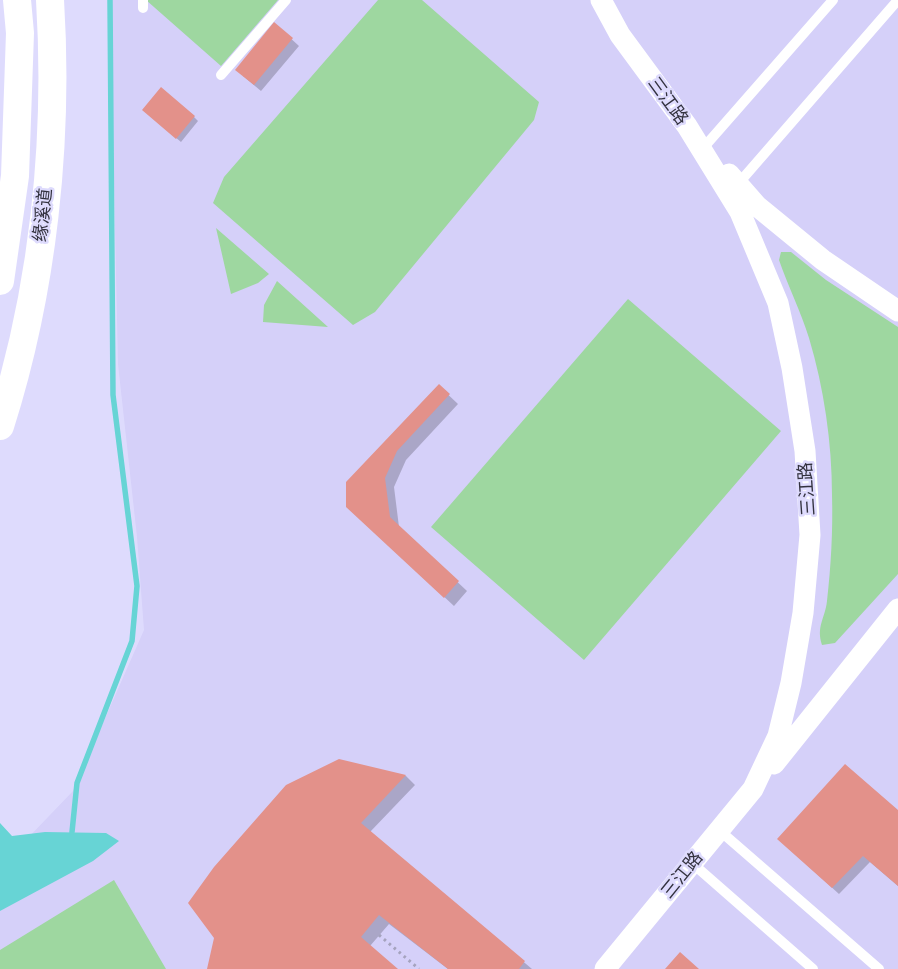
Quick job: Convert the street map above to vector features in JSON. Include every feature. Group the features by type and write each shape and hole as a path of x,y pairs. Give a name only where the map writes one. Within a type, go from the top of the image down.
{"main road":[{"name":"缘溪道","path":"0,280 15,176 20,43 17,0"},
{"name":"缘溪道","path":"0,426 24,340 38,257 46,188 51,116 52,35 50,0"}],"street":[{"name":"三江路","path":"601,0 620,35 687,126 740,212 778,303 792,368 805,451 810,535 803,612 791,683 778,736 753,789 605,969"},
{"path":"687,126 757,206 822,260 898,311"},
{"path":"753,789 898,609"}],"lane":[{"path":"221,75 286,0"},
{"path":"705,146 833,0"},
{"path":"738,184 898,0"},
{"path":"719,830 879,969"},
{"path":"692,863 814,969"}],"path":[{"path":"379,935 419,969"}],"shaded area":[{"path":"110,0 898,0 898,969 0,969 0,867 73,791 144,630 137,537 118,364"},
{"path":"146,0 278,0 221,66"},
{"path":"378,0 422,0 539,102 534,120 375,312 353,325 213,203 224,177"},
{"path":"216,228 269,274 258,283 231,294"},
{"path":"781,252 791,252 826,280 898,327 898,574 835,643 822,645 820,627 827,601 832,535 832,475 829,436 823,396 814,357 806,328 779,260"},
{"path":"277,281 328,327 263,322 264,305"},
{"path":"628,299 781,431 584,660 431,527"},
{"path":"0,823 12,836 45,832 106,833 119,841 93,861 0,911"},
{"path":"114,880 166,969 0,969 0,950"}],"building":[{"path":"274,22 293,38 254,85 235,70"},
{"path":"161,87 195,116 176,139 142,110"},
{"path":"439,384 450,394 397,451 385,478 390,517 459,581 444,598 346,507 346,482"},
{"path":"339,759 406,775 361,823 525,961 519,969 448,969 379,915 361,937 398,969 207,969 214,938 188,903 214,867 286,785"},
{"path":"845,764 898,810 898,886 863,856 832,888 777,839"},
{"path":"680,952 699,969 665,969"}],"waterway":[{"path":"72,832 77,783 132,641 137,586 113,395 110,0"}]}
